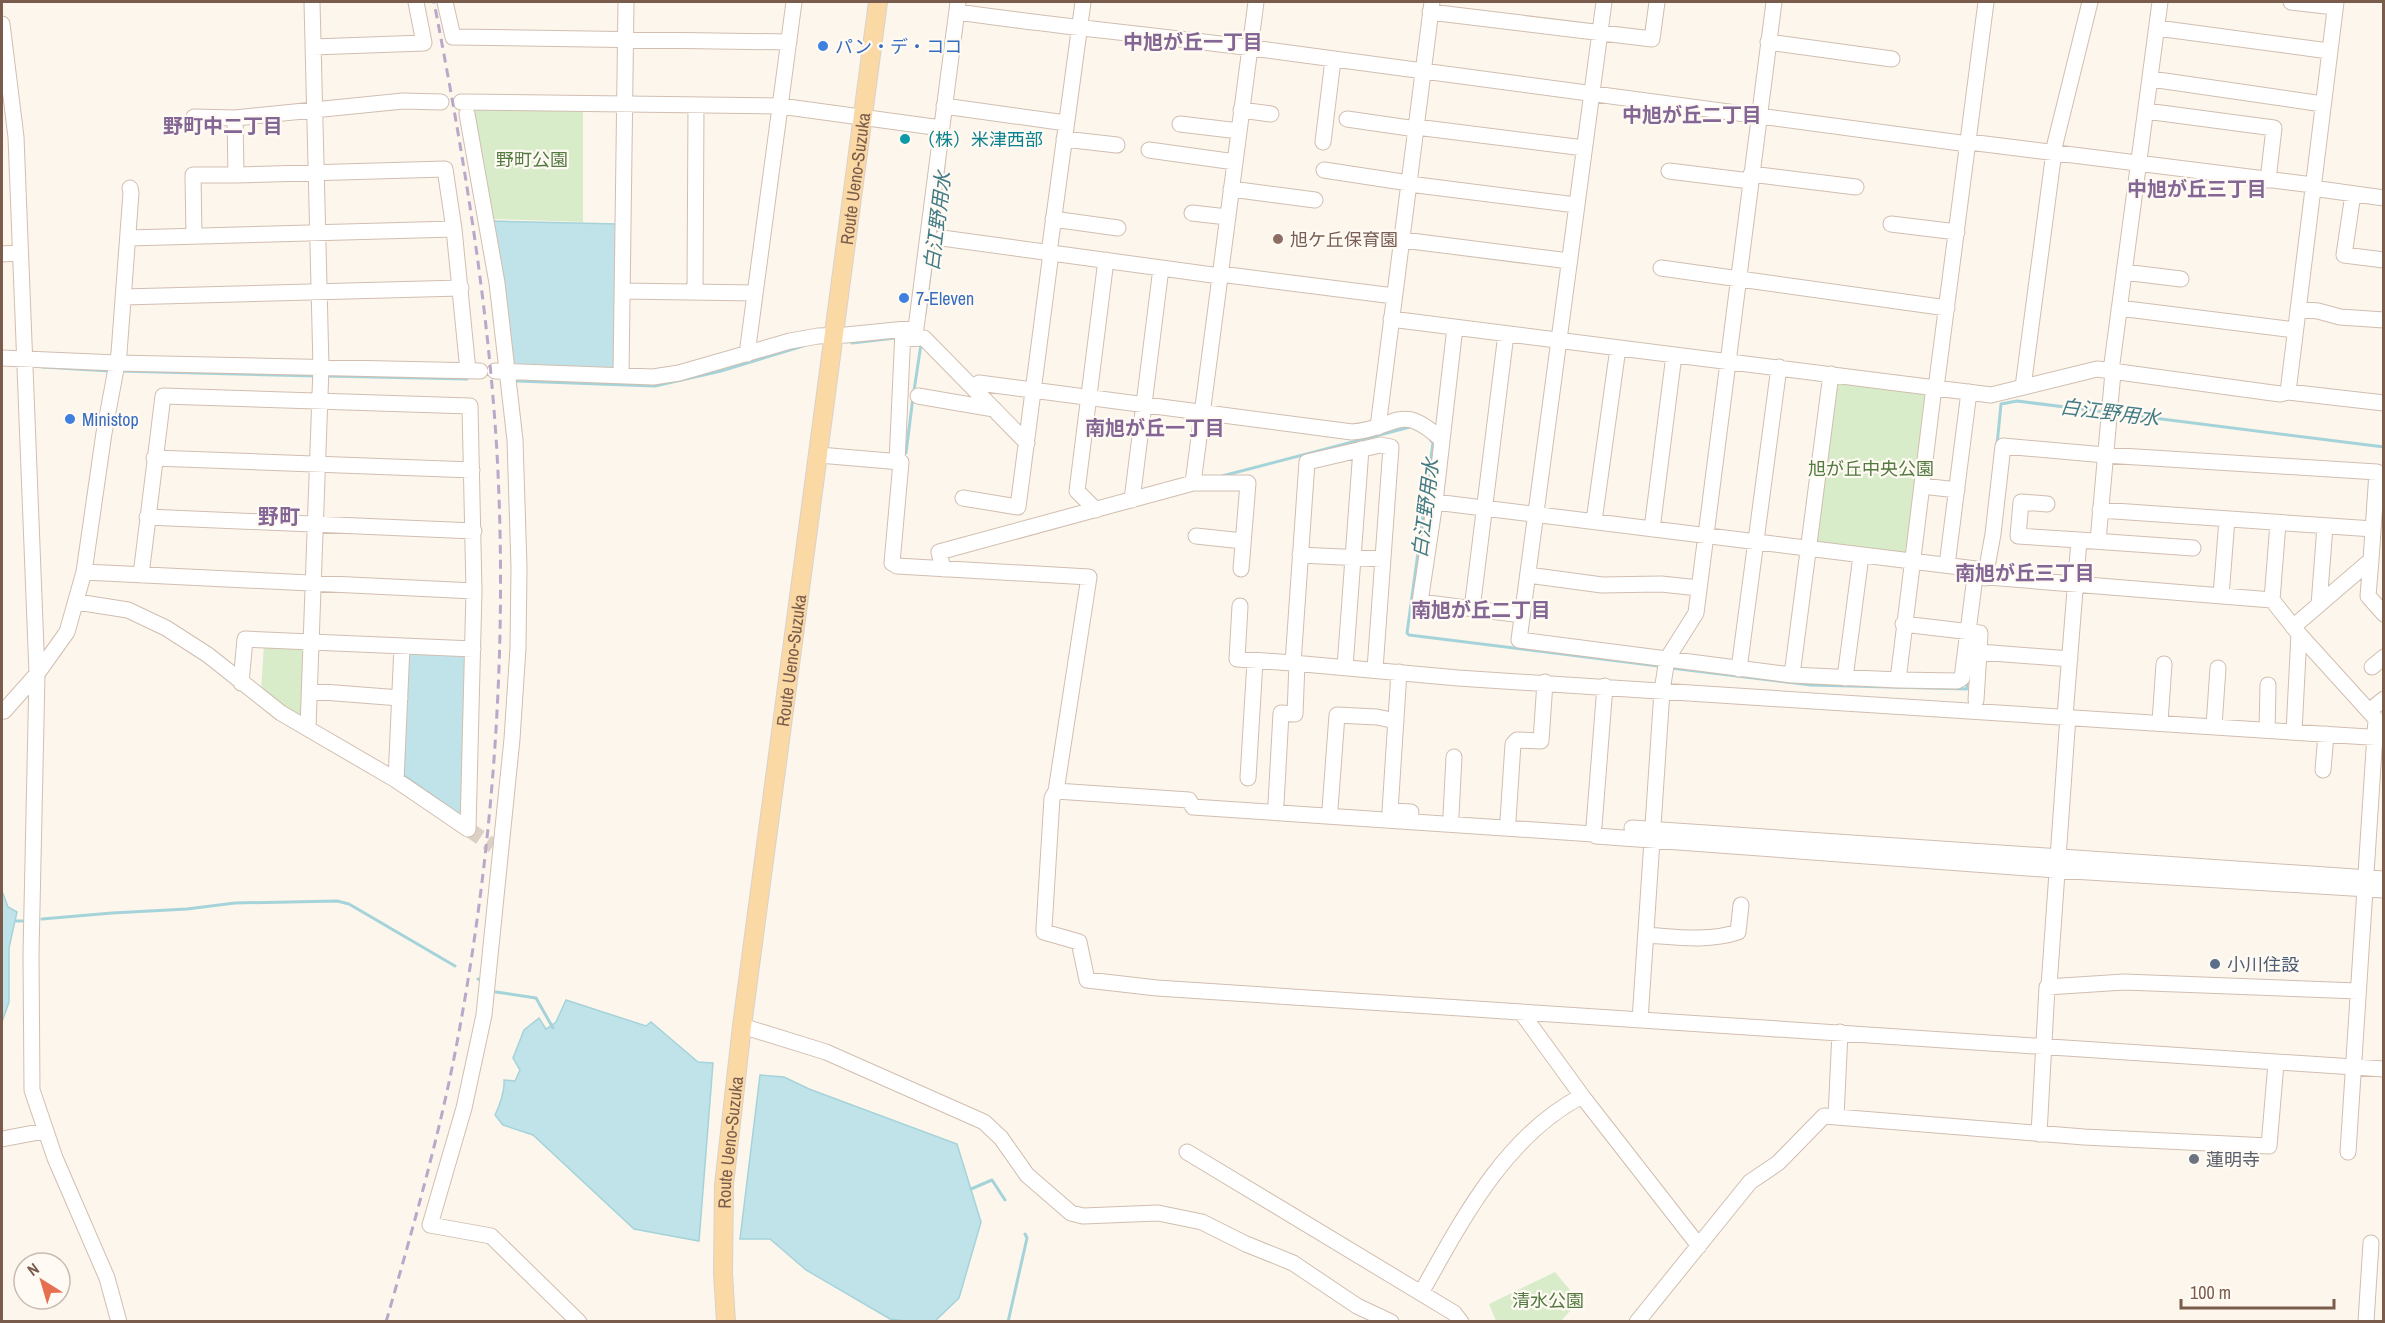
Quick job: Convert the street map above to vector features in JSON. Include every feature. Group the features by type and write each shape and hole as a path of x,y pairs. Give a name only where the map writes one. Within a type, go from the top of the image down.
{"main road":[{"name":"Route Ueno-Suzuka","path":"726,1322 723,1273 724,1185 742,1026 878,2"}],"street":[{"path":"308,728 321,373 312,2"},
{"path":"313,47 424,43 417,2"},
{"path":"445,2 453,37 789,42"},
{"path":"621,376 626,2"},
{"path":"747,354 794,2"},
{"path":"963,498 1018,507 1053,219 1083,2"},
{"path":"1197,483 1202,414 1256,2"},
{"path":"1604,2 1519,640 1792,675 1958,681 1962,678 1973,632 1980,577 2003,446 2105,455 2380,472 2368,596 2384,614"},
{"path":"1380,446 1376,429 1431,7 1652,39 1657,2"},
{"path":"1640,1020 1666,659 1696,613 1773,2"},
{"path":"1898,680 1911,562 1947,308 1986,2"},
{"path":"2023,387 2054,152 2090,2"},
{"path":"2098,541 2119,308 2160,2"},
{"path":"2288,392 2336,4 2290,2"},
{"path":"903,335 916,328 933,236 941,128 949,106 960,10 1423,73 2268,180 2384,198"},
{"path":"2,24 5,87 16,137 37,674 32,1090 44,1131 107,1278 119,1322"},
{"path":"2157,28 2329,51"},
{"path":"1768,42 1892,59"},
{"path":"1323,142 1333,60"},
{"path":"2151,79 2323,104"},
{"path":"194,117 235,118 403,102 441,102"},
{"path":"488,371 496,272 464,108 625,104 780,106 941,128"},
{"path":"695,292 696,105"},
{"path":"949,106 1066,123"},
{"path":"1241,110 1271,114"},
{"path":"2146,111 2274,128 2268,180"},
{"path":"235,118 236,175"},
{"path":"1347,119 1584,148"},
{"path":"1180,124 1239,131"},
{"path":"1064,139 1117,145"},
{"path":"1149,150 1235,162"},
{"path":"194,236 193,175 445,169 460,288 488,371 515,440 519,567 518,648 508,785 484,1014 464,1108 430,1225 491,1236 579,1322"},
{"path":"1324,170 1576,205"},
{"path":"1669,171 1857,187"},
{"path":"2,710 4,711 37,674 67,632 77,602 84,572 116,368 132,193 130,188"},
{"path":"1231,189 1316,200"},
{"path":"2353,194 2344,255 2384,260"},
{"path":"1192,213 1227,217"},
{"path":"1053,219 1118,228"},
{"path":"1891,224 1957,232"},
{"path":"128,238 454,229"},
{"path":"933,236 1161,268 1394,296"},
{"path":"1402,240 1569,261"},
{"path":"2,254 20,254"},
{"path":"1095,510 1077,491 1106,260"},
{"path":"1132,500 1161,268"},
{"path":"1660,268 1947,308"},
{"path":"2124,272 2181,279"},
{"path":"123,297 460,288"},
{"path":"623,291 755,293"},
{"path":"2119,308 2295,330"},
{"path":"2298,309 2340,317 2384,320"},
{"path":"1391,319 1991,395 2097,369 2280,393 2384,403"},
{"path":"1455,327 1435,502 1420,602 1522,615"},
{"path":"1472,609 1506,334"},
{"path":"2,358 116,368 321,373 488,371 653,377 679,373 790,341 834,335 903,335 924,338 1027,443"},
{"path":"897,462 903,335"},
{"path":"1594,521 1618,348"},
{"path":"1652,529 1674,355"},
{"path":"1739,669 1779,367"},
{"path":"1792,675 1830,374"},
{"path":"973,387 979,383 1352,432 1376,429 1400,419 1418,420 1442,440"},
{"path":"1947,565 1969,392"},
{"path":"77,602 128,610 148,618 208,655 281,713 396,780 468,829 474,591 470,406 163,396 141,575"},
{"path":"918,396 994,409"},
{"path":"1276,804 1281,713 1295,714 1300,555 1307,462 1380,446 1392,447 1376,669"},
{"path":"1345,667 1361,449"},
{"path":"819,455 901,462 892,563 897,566 1089,577 1056,791 1052,798 1044,928 1044,932 1079,942 1087,980 1157,988 2384,1070"},
{"path":"154,458 472,470"},
{"path":"942,569 939,552 1197,483 1222,482 1248,483 1241,569"},
{"path":"1922,486 1956,490"},
{"path":"1435,502 1861,556 1976,568 1980,577"},
{"path":"2047,504 2021,502 2018,536 2193,548"},
{"path":"2100,510 2373,530"},
{"path":"147,517 474,531"},
{"path":"2222,596 2228,519"},
{"path":"2278,523 2272,600 2296,630 2376,718 2380,738 2366,883 2348,1152"},
{"path":"2319,605 2325,526"},
{"path":"1196,536 1243,541"},
{"path":"2039,1134 2047,987 2049,986 2079,540"},
{"path":"1300,555 1383,559"},
{"path":"1845,678 1861,556"},
{"path":"2294,732 2296,630 2319,605 2371,560"},
{"path":"84,572 474,591"},
{"path":"1528,575 1602,585 1661,584 1699,588"},
{"path":"1980,577 2272,600"},
{"path":"1240,606 1237,659 1662,691 2380,738"},
{"path":"1903,624 1973,632"},
{"path":"1973,632 1979,652 1976,700"},
{"path":"241,683 245,639 473,649"},
{"path":"396,780 402,646"},
{"path":"1979,652 2070,659"},
{"path":"1248,778 1255,661"},
{"path":"2160,722 2164,664"},
{"path":"2214,726 2218,668"},
{"path":"1399,672 1390,811 1594,826 1653,835 2056,863 2366,883 2384,879"},
{"path":"1508,820 1513,744 1517,740 1541,741 1545,682"},
{"path":"2267,730 2268,685"},
{"path":"1594,826 1605,686"},
{"path":"309,691 400,698"},
{"path":"2369,711 2384,699"},
{"path":"1330,809 1337,715 1377,717 1396,721"},
{"path":"2323,770 2325,734"},
{"path":"1450,815 1454,757"},
{"path":"1056,791 1596,836 1653,835"},
{"path":"2366,883 2384,890"},
{"path":"1646,935 1704,938 1738,932 1741,904"},
{"path":"2049,986 2124,982 2358,991"},
{"path":"1521,1012 1582,1096 1699,1246"},
{"path":"742,1026 826,1052 984,1122 1001,1138 1027,1175 1071,1213 1083,1216 1158,1213 1202,1222 1246,1244 1293,1263 1357,1306 1391,1322"},
{"path":"1836,1118 1840,1032"},
{"path":"1637,1322 1750,1182 1778,1163 1824,1116 2039,1134 2269,1146 2276,1063"},
{"path":"1421,1293 1461,1222 1513,1152 1548,1116 1582,1096"},
{"path":"2,1139 44,1131"},
{"path":"1187,1152 1454,1313 1461,1322"},
{"path":"2366,1322 2372,1244"}],"green space":[{"name":"野町公園","path":"583,108 583,222 491,219 470,109"},
{"name":"旭が丘中央公園","path":"1840,379 1927,390 1909,554 1816,546 1834,383"},
{"path":"264,644 306,649 303,714 299,719 261,691"},
{"name":"清水公園","path":"1555,1272 1579,1301 1561,1321 1496,1321 1489,1304"}],"water":[{"path":"490,221 617,224 617,366 613,369 511,365"},
{"path":"408,653 466,655 464,817 404,775"},
{"path":"2,891 8,907 17,912 9,948 9,1002 2,1022"},
{"path":"566,1000 646,1026 651,1022 698,1062 713,1063 699,1241 634,1229 533,1135 503,1125 495,1115 502,1098 504,1080 515,1081 520,1070 513,1058 524,1030 539,1018 546,1029 556,1022"},
{"path":"760,1075 784,1077 809,1089 957,1144 981,1222 959,1298 935,1321 890,1319 806,1270 770,1239 740,1239"}],"waterway":[{"name":"白江野用水","path":"925,314 944,166"},
{"path":"852,343 895,338"},
{"name":"白江野用水","path":"914,391 921,344"},
{"path":"517,381 655,386 721,371 803,346"},
{"path":"42,367 110,371"},
{"path":"119,371 316,376"},
{"path":"326,376 467,379"},
{"name":"白江野用水","path":"906,453 913,397"},
{"name":"白江野用水","path":"1997,445 2001,404 2017,401 2105,412"},
{"name":"白江野用水","path":"2114,413 2384,447"},
{"name":"白江野用水","path":"1222,476 1410,427"},
{"name":"白江野用水","path":"1430,439 1433,443 1407,633 1409,635 1658,666"},
{"name":"白江野用水","path":"1671,668 1811,685 1967,689 1967,682"},
{"path":"42,919 187,909 235,903 337,901 349,904 455,966"},
{"path":"16,921 23,921"},
{"path":"496,992 536,998 553,1028"},
{"path":"971,1189 992,1180 1005,1200"},
{"path":"1008,1322 1027,1238 1025,1234"}],"tunnel":[{"path":"468,829 493,846"}],"railway":[{"path":"386,1322 433,1152 456,1048 469,975 488,827 499,678 500,528 493,396 473,227 434,2"}],"place":[{"name":"パン・デ・ココ","path":"823,46"},
{"name":"（株）米津西部","path":"905,139"},
{"name":"旭ケ丘保育園","path":"1278,239"},
{"name":"7-Eleven","path":"904,298"},
{"name":"Ministop","path":"70,419"},
{"name":"小川住設","path":"2215,964"},
{"name":"蓮明寺","path":"2194,1159"}],"district":[{"name":"中旭が丘一丁目","path":"1193,41"},
{"name":"中旭が丘二丁目","path":"1692,114"},
{"name":"野町中二丁目","path":"223,125"},
{"name":"中旭が丘三丁目","path":"2197,188"},
{"name":"南旭が丘一丁目","path":"1155,427"},
{"name":"野町","path":"279,516"},
{"name":"南旭が丘三丁目","path":"2025,572"},
{"name":"南旭が丘二丁目","path":"1481,609"}]}
